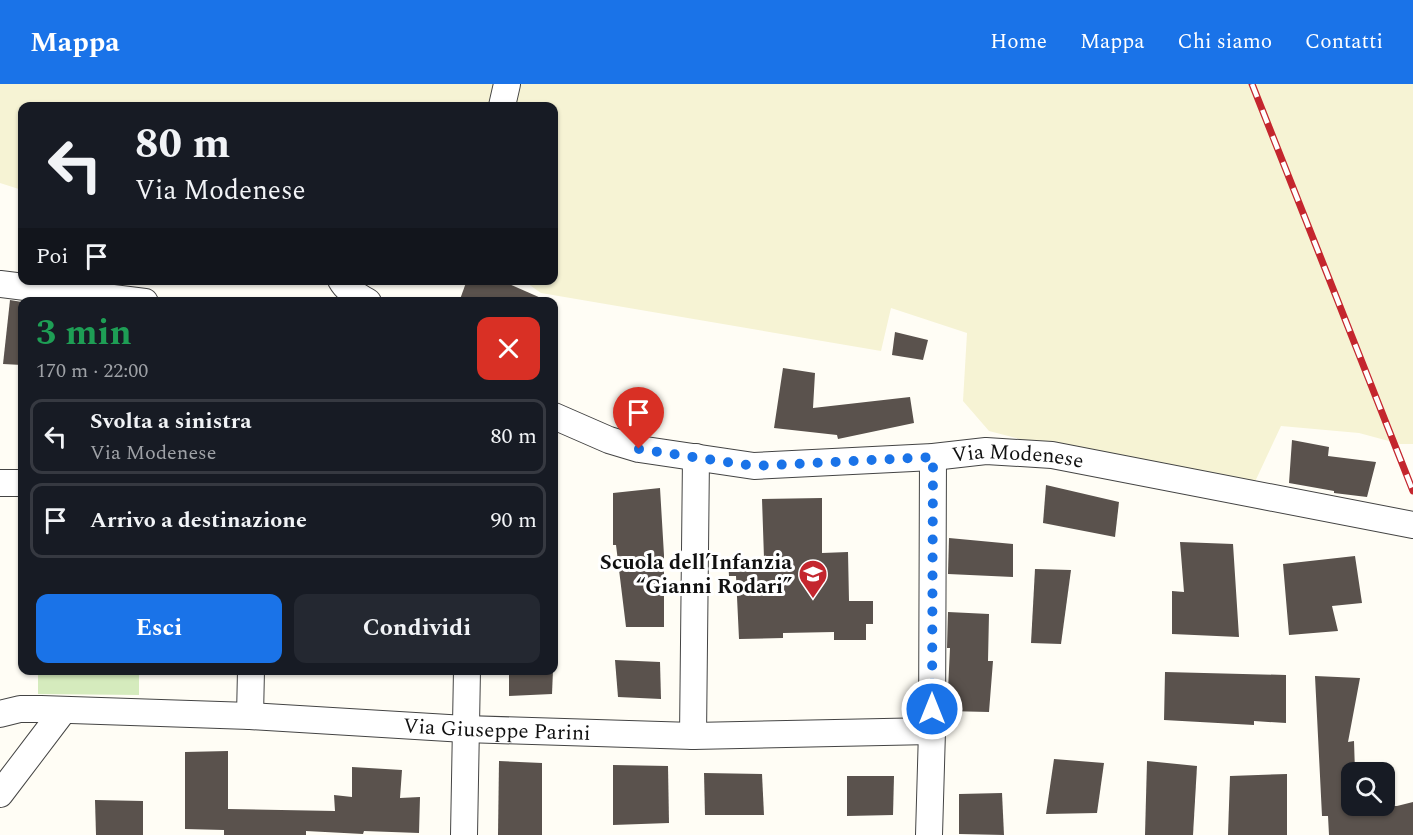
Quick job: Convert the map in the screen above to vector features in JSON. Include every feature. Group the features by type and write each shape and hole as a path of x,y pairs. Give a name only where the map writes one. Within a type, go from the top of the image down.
{"street":[{"path":"503,102 507,84"},
{"path":"0,284 105,297"},
{"path":"344,285 361,297"},
{"name":"Via Modenese","path":"558,418 609,440 639,449 754,466 933,457 986,451 1052,455 1411,525"},
{"path":"693,736 696,457"},
{"path":"928,835 932,732 933,457"},
{"path":"0,483 18,483"},
{"path":"250,716 251,675"},
{"path":"464,835 466,675"},
{"name":"Via Giuseppe Parini","path":"0,714 20,709 250,716 465,729 693,736 932,732"},
{"path":"0,794 63,711"}],"shaded area":[{"path":"0,84 1413,84 1413,444 1400,444 1359,433 1281,426 1253,486 1082,455 989,431 963,401 967,333 891,308 881,351 541,293 530,285 558,285 558,102 18,102 18,189 0,183"}],"green space":[{"path":"38,675 139,675 139,695 38,694"}],"building":[{"path":"465,285 511,285 539,297 461,297"},
{"path":"10,300 18,301 18,365 3,364"},
{"path":"895,332 928,340 923,360 892,355"},
{"path":"783,368 815,373 813,408 910,397 914,423 838,439 837,435 774,428"},
{"path":"1292,440 1329,447 1328,456 1376,462 1367,497 1334,493 1334,491 1289,483"},
{"path":"1046,485 1119,502 1115,537 1043,523"},
{"path":"660,488 664,555 664,627 626,627 616,545 613,545 613,493"},
{"path":"822,498 822,553 848,552 849,601 873,601 873,624 866,624 866,640 834,640 834,632 783,633 783,638 739,639 736,576 729,576 728,558 764,558 762,499"},
{"path":"949,538 1013,544 1013,577 948,574"},
{"path":"1180,542 1233,544 1239,637 1172,634 1172,591 1184,592"},
{"path":"1355,556 1362,603 1332,606 1338,631 1289,635 1283,564"},
{"path":"1035,569 1071,570 1061,644 1031,643"},
{"path":"948,612 989,614 988,661 993,661 989,712 947,711 950,648 947,648"},
{"path":"615,660 660,662 661,699 618,697"},
{"path":"1165,672 1286,675 1286,723 1254,721 1254,725 1164,720"},
{"path":"509,675 553,675 552,694 509,696"},
{"path":"1315,676 1360,678 1348,742 1354,741 1355,762 1341,762 1341,816 1395,816 1395,806 1413,802 1413,835 1329,835 1328,816 1322,816"},
{"path":"228,751 228,809 335,811 334,795 352,797 352,767 402,770 400,798 420,797 419,833 364,831 363,834 306,831 306,835 224,835 224,830 185,829 185,752"},
{"path":"1054,759 1104,763 1097,813 1046,814"},
{"path":"499,761 542,763 542,835 498,835"},
{"path":"1147,761 1197,766 1193,835 1145,835"},
{"path":"613,765 668,766 669,823 613,825"},
{"path":"704,773 762,774 764,815 705,815"},
{"path":"1287,774 1287,835 1228,835 1230,776"},
{"path":"847,776 894,776 893,815 847,816"},
{"path":"1002,793 1004,835 959,834 959,794"},
{"path":"95,800 143,801 143,835 96,835"}],"railway":[{"path":"1252,84 1413,491"}],"place":[{"name":"Scuola dell’Infanzia “Gianni Rodari”","path":"813,600"}],"route":[{"path":"639,449 754,466 933,457 932,709"}]}
